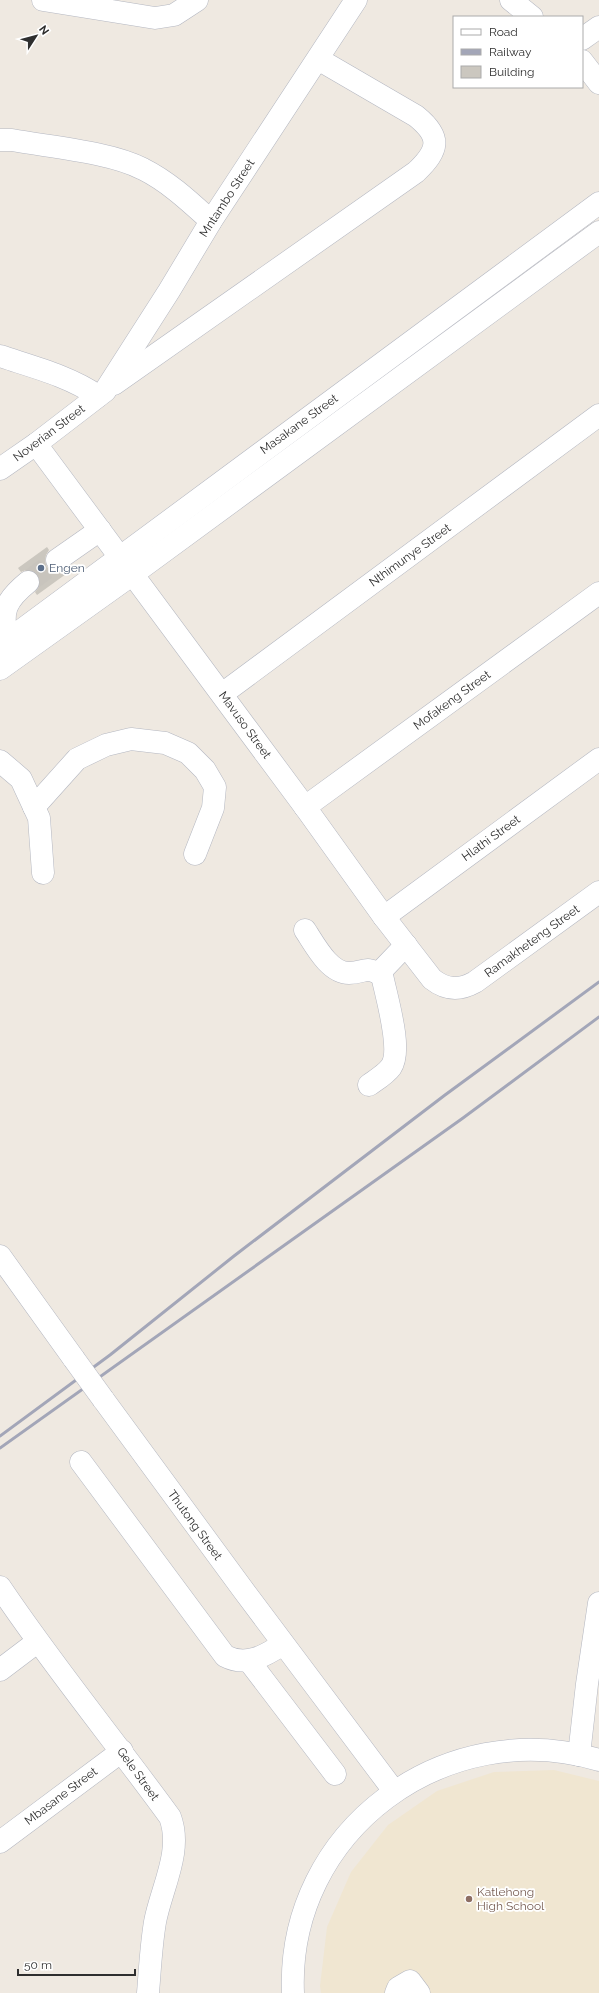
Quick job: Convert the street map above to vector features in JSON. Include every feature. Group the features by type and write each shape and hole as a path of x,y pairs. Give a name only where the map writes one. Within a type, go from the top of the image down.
{"street":[{"path":"43,0 155,18 174,15 197,0"},
{"name":"Mntambo Street","path":"101,393 169,291 211,221 356,0"},
{"path":"511,0 531,16"},
{"path":"583,38 599,27"},
{"name":"Noverian Street","path":"0,469 36,444 101,393 416,172 434,151 435,138 428,126 416,116 318,59"},
{"path":"583,62 599,83"},
{"path":"0,140 12,140 114,158 143,168 169,185 211,221"},
{"name":"Masakane Street","path":"4,643 599,204"},
{"name":"Masakane Street","path":"0,669 133,574 599,232"},
{"path":"0,356 101,393"},
{"name":"Nthimunye Street","path":"222,694 599,415"},
{"name":"Mavuso Street","path":"36,444 222,694 384,917 432,979 441,986 449,988 464,988"},
{"path":"57,560 100,530"},
{"path":"4,643 2,616 6,604 14,594 28,582"},
{"name":"Mofakeng Street","path":"305,807 599,593"},
{"path":"34,807 77,759 106,745 130,739 165,743 188,753 205,770 215,787 213,808 195,854"},
{"name":"Hlathi Street","path":"384,917 599,759"},
{"path":"0,761 20,779 39,818 43,874"},
{"name":"Ramakheteng Street","path":"464,988 599,892"},
{"path":"305,930 326,959 340,971 349,973 371,969 382,975"},
{"path":"369,1086 391,1068 395,1054 396,1047 382,975 383,969 406,945"},
{"name":"Thutong Street","path":"0,1256 283,1644 394,1791"},
{"path":"81,1462 218,1650 224,1656 232,1660 249,1661 269,1654 283,1644"},
{"name":"Gele Street","path":"0,1587 38,1642 122,1750 170,1817 174,1828 175,1840 171,1863 156,1920 148,1993"},
{"path":"293,1993 293,1969 298,1936 307,1904 321,1873 339,1845 353,1828 394,1791 443,1765 483,1754 531,1750 589,1758 587,1684 598,1613"},
{"path":"0,1670 38,1642"},
{"path":"249,1661 336,1774"},
{"name":"Mbasane Street","path":"0,1842 122,1750"},
{"path":"396,1993 398,1988 410,1981 419,1993"}],"shaded area":[{"name":"Katlehong High School","path":"554,1770 599,1781 599,1993 321,1993 320,1986 327,1927 351,1872 388,1825 437,1791 494,1772"}],"building":[{"path":"47,547 49,550 45,561 47,567 52,571 58,572 64,570 66,574 37,595 35,592 40,586 38,574 32,570 21,572 18,568"}],"tunnel":[{"path":"28,582 57,560"}],"railway":[{"path":"0,1436 110,1355 234,1256 445,1095 599,982"},
{"path":"0,1448 463,1118 599,1017"}],"place":[{"name":"Engen","path":"41,568"},
{"name":"Katlehong High School","path":"469,1899"}]}
